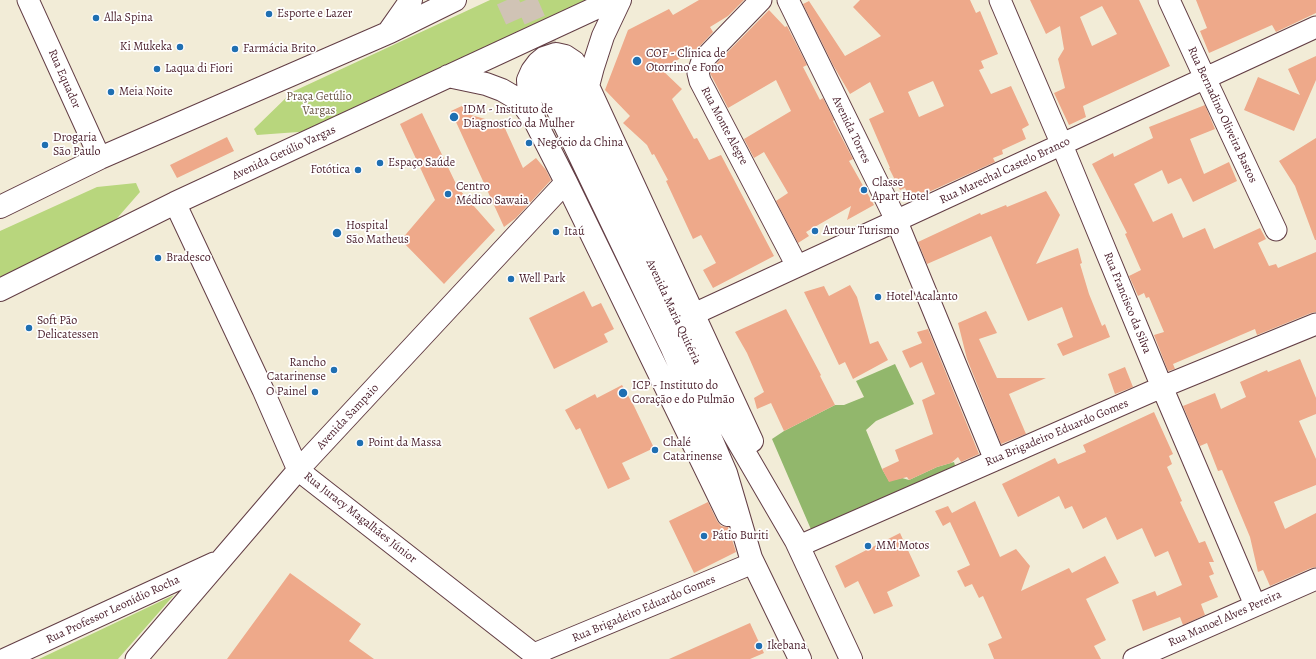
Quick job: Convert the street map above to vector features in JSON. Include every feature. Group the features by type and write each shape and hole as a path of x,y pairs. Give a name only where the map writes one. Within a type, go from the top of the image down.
{"main road":[{"path":"390,32 411,0"},
{"path":"0,207 100,158 390,32 456,0"},
{"name":"Avenida Getúlio Vargas","path":"0,290 175,203 493,54 613,0"},
{"path":"588,86 592,67 603,36 620,0"},
{"path":"535,120 529,96 528,80 532,71 538,62 544,58 556,54 566,56 574,62 588,86 694,314 798,544"},
{"name":"Avenida Maria Quitéria","path":"800,659 752,561 726,473 548,71 720,412 798,544 852,659"},
{"path":"448,76 486,84 502,90 514,97 524,106 535,120 716,492 752,561"}],"street":[{"name":"Rua Equador","path":"28,0 100,158"},
{"name":"Rua Monte Alegre","path":"761,0 702,61 698,74 700,81 797,266"},
{"name":"Avenida Torres","path":"788,0 896,222 995,460"},
{"name":"Rua Francisco da Silva","path":"1000,0 1062,144 1162,387 1255,605"},
{"name":"Rua Bernadino Oliveira Bastos","path":"1170,0 1276,230"},
{"name":"Rua Marechal Castelo Branco","path":"694,314 1316,27"},
{"name":"Avenida Sampaio","path":"136,659 298,470 566,182"},
{"name":"Rua Juracy Magalhães Júnior","path":"175,203 298,470 537,657"},
{"name":"Rua Brigadeiro Eduardo Gomes","path":"798,544 1162,387 1316,324"},
{"name":"Rua Professor Leonídio Rocha","path":"4,659 220,560"},
{"name":"Rua Brigadeiro Eduardo Gomes","path":"537,657 752,561"},
{"name":"Rua Manoel Alves Pereira","path":"1134,659 1316,579"},
{"path":"0,652 4,659"}],"green space":[{"name":"Praça Getúlio Vargas","path":"490,0 589,0 312,131 257,135 254,129 292,92"},
{"path":"136,183 140,192 112,224 0,277 0,231 97,187"},
{"path":"895,364 914,404 876,421 866,430 882,469 889,481 902,478 909,480 937,467 954,462 957,472 813,534 772,439 784,431 835,405 844,405 864,397 856,381"},
{"path":"174,595 118,659 39,659"}],"building":[{"path":"699,0 744,0 728,16 710,27 713,32 697,49 661,69 682,89 672,99 694,139 697,138 709,160 721,155 774,256 713,288 703,270 716,263 701,235 693,239 666,181 668,180 654,154 652,155 647,145 623,123 630,116 605,90 628,30 669,9 673,15"},
{"path":"860,0 970,0 976,13 980,11 998,54 981,61 984,68 979,70 991,94 1011,86 1029,125 1022,129 1026,139 1002,150 1003,154 993,158 995,162 911,200 905,188 900,190 889,168 869,119 884,112 870,82 850,94 833,65 803,4 809,1 845,56 881,36 853,7","holes":["933,81 944,106 919,117 908,92"]},
{"path":"1030,0 1139,0 1170,66 1083,106 1086,117 1069,125 1054,93 1065,88 1058,59 1064,49 1060,26 1046,34","holes":["1102,6 1117,34 1092,46 1080,17"]},
{"path":"1196,0 1316,0 1316,13 1276,32 1272,25 1209,53 1200,31 1207,28"},
{"path":"769,10 785,27 787,26 807,65 803,67 820,100 823,98 853,159 849,161 874,205 847,220 851,206 806,232 809,236 798,243 776,201 788,193 764,152 754,158 744,139 791,111 776,80 728,108 710,73 713,67"},
{"path":"1316,56 1316,80 1294,131 1244,110 1258,77 1300,95 1288,69"},
{"path":"466,104 471,115 503,124 523,168 536,158 546,170 551,180 516,218 504,227 451,111"},
{"path":"1205,105 1215,129 1190,139 1204,174 1229,162 1237,181 1193,202 1181,178 1168,184 1162,170 1134,184 1153,222 1172,213 1183,238 1205,228 1214,249 1260,228 1266,239 1258,243 1269,266 1276,264 1278,268 1316,252 1316,312 1257,335 1255,329 1173,364 1175,369 1168,371 1154,335 1164,332 1149,297 1146,298 1144,293 1138,296 1129,276 1141,270 1125,234 1127,233 1092,164 1113,153 1114,157 1153,138 1149,127"},
{"name":"Centro Médico Sawaia","path":"422,113 458,188 495,230 444,284 401,240 435,200 400,124"},
{"path":"227,137 234,151 177,178 170,165"},
{"path":"1316,138 1315,240 1295,186 1279,161"},
{"path":"1046,191 1060,215 1036,264 1078,248 1082,263 1080,264 1089,294 1102,326 1105,324 1110,337 1063,356 1057,344 1073,337 1062,307 1028,321 991,236 927,264 918,242 980,213 981,215 1006,205 1007,207"},
{"path":"850,285 857,297 870,344 878,341 888,360 853,379 845,362 839,365 804,292 824,286 829,296"},
{"path":"584,291 592,307 601,303 614,329 604,334 608,342 554,369 529,318"},
{"path":"786,309 835,405 784,431 771,403 757,409 754,398 764,392 747,353 735,332"},
{"path":"986,311 997,333 979,339 997,378 1046,378 1009,394 1026,434 1001,444 967,359 958,323"},
{"path":"928,329 979,454 961,462 958,457 951,463 937,467 909,480 907,477 889,482 882,469 899,461 895,450 933,434 922,400 935,394 922,362 910,368 902,351 922,343 917,332"},
{"path":"1300,359 1316,398 1316,414 1299,421 1316,459 1316,485 1274,502 1285,529 1316,513 1316,567 1270,586 1263,570 1258,572 1250,537 1222,470 1218,471 1207,443 1200,446 1183,406 1215,393 1221,409 1246,397 1240,382 1267,370 1268,372"},
{"path":"1125,367 1133,387 1115,394 1108,374"},
{"path":"622,385 654,448 622,463 630,479 608,489 580,428 576,430 565,410 595,394 597,398"},
{"path":"1154,412 1173,454 1169,456 1172,464 1167,467 1182,501 1180,502 1199,543 1205,541 1214,562 1209,562 1214,574 1209,576 1218,597 1201,604 1205,615 1183,625 1180,617 1143,631 1132,600 1155,591 1157,596 1182,585 1168,551 1155,557 1142,528 1117,540 1106,517 1083,529 1072,506 1065,509 1059,496 1018,517 1002,484 1055,458 1058,464 1086,452 1083,445"},
{"path":"975,501 1000,557 1016,549 1030,566 1021,591 1069,568 1072,573 1105,556 1119,583 1086,599 1106,640 1094,646 1101,659 994,659 988,644 1002,638 983,596 979,598 972,584 965,587 957,571 970,565 950,522 943,526 935,511 948,506 952,513"},
{"name":"Pátio Buriti","path":"708,502 721,526 728,527 736,552 694,573 669,521"},
{"path":"900,533 920,576 887,592 893,606 874,614 858,581 845,588 835,566"},
{"path":"290,573 361,624 349,641 374,659 227,659"},
{"path":"750,623 764,653 750,659 669,659"}],"tunnel":[{"path":"507,0 541,75"},
{"path":"526,0 555,67"}],"place":[{"name":"Esporte e Lazer","path":"269,14"},
{"name":"Alla Spina","path":"96,18"},
{"name":"Ki Mukeka","path":"180,47"},
{"name":"Farmácia Brito","path":"235,49"},
{"name":"COF - Clínica de Otorrino e Fono","path":"637,61"},
{"name":"Laqua di Fiori","path":"157,69"},
{"name":"Meia Noite","path":"111,92"},
{"name":"IDM - Instituto de Diagnostíco da Mulher","path":"454,117"},
{"name":"Negócio da China","path":"529,143"},
{"name":"Drogaria São Paulo","path":"45,145"},
{"name":"Espaço Saúde","path":"380,163"},
{"name":"Fotótica","path":"358,170"},
{"name":"Classe Apart Hotel","path":"864,190"},
{"name":"Centro Médico Sawaia","path":"448,194"},
{"name":"Artour Turismo","path":"815,231"},
{"name":"Itaú","path":"556,232"},
{"name":"Hospital São Matheus","path":"337,233"},
{"name":"Bradesco","path":"158,258"},
{"name":"Well Park","path":"511,279"},
{"name":"Hotel Acalanto","path":"878,297"},
{"name":"Soft Pão Delicatessen","path":"29,328"},
{"name":"Rancho Catarinense","path":"334,370"},
{"name":"O Painel","path":"315,392"},
{"name":"ICP - Instituto do Coração e do Pulmão","path":"623,393"},
{"name":"Point da Massa","path":"360,443"},
{"name":"Chalé Catarinense","path":"655,450"},
{"name":"Pátio Buriti","path":"704,536"},
{"name":"MM Motos","path":"868,546"},
{"name":"Ikebana","path":"759,646"}]}
